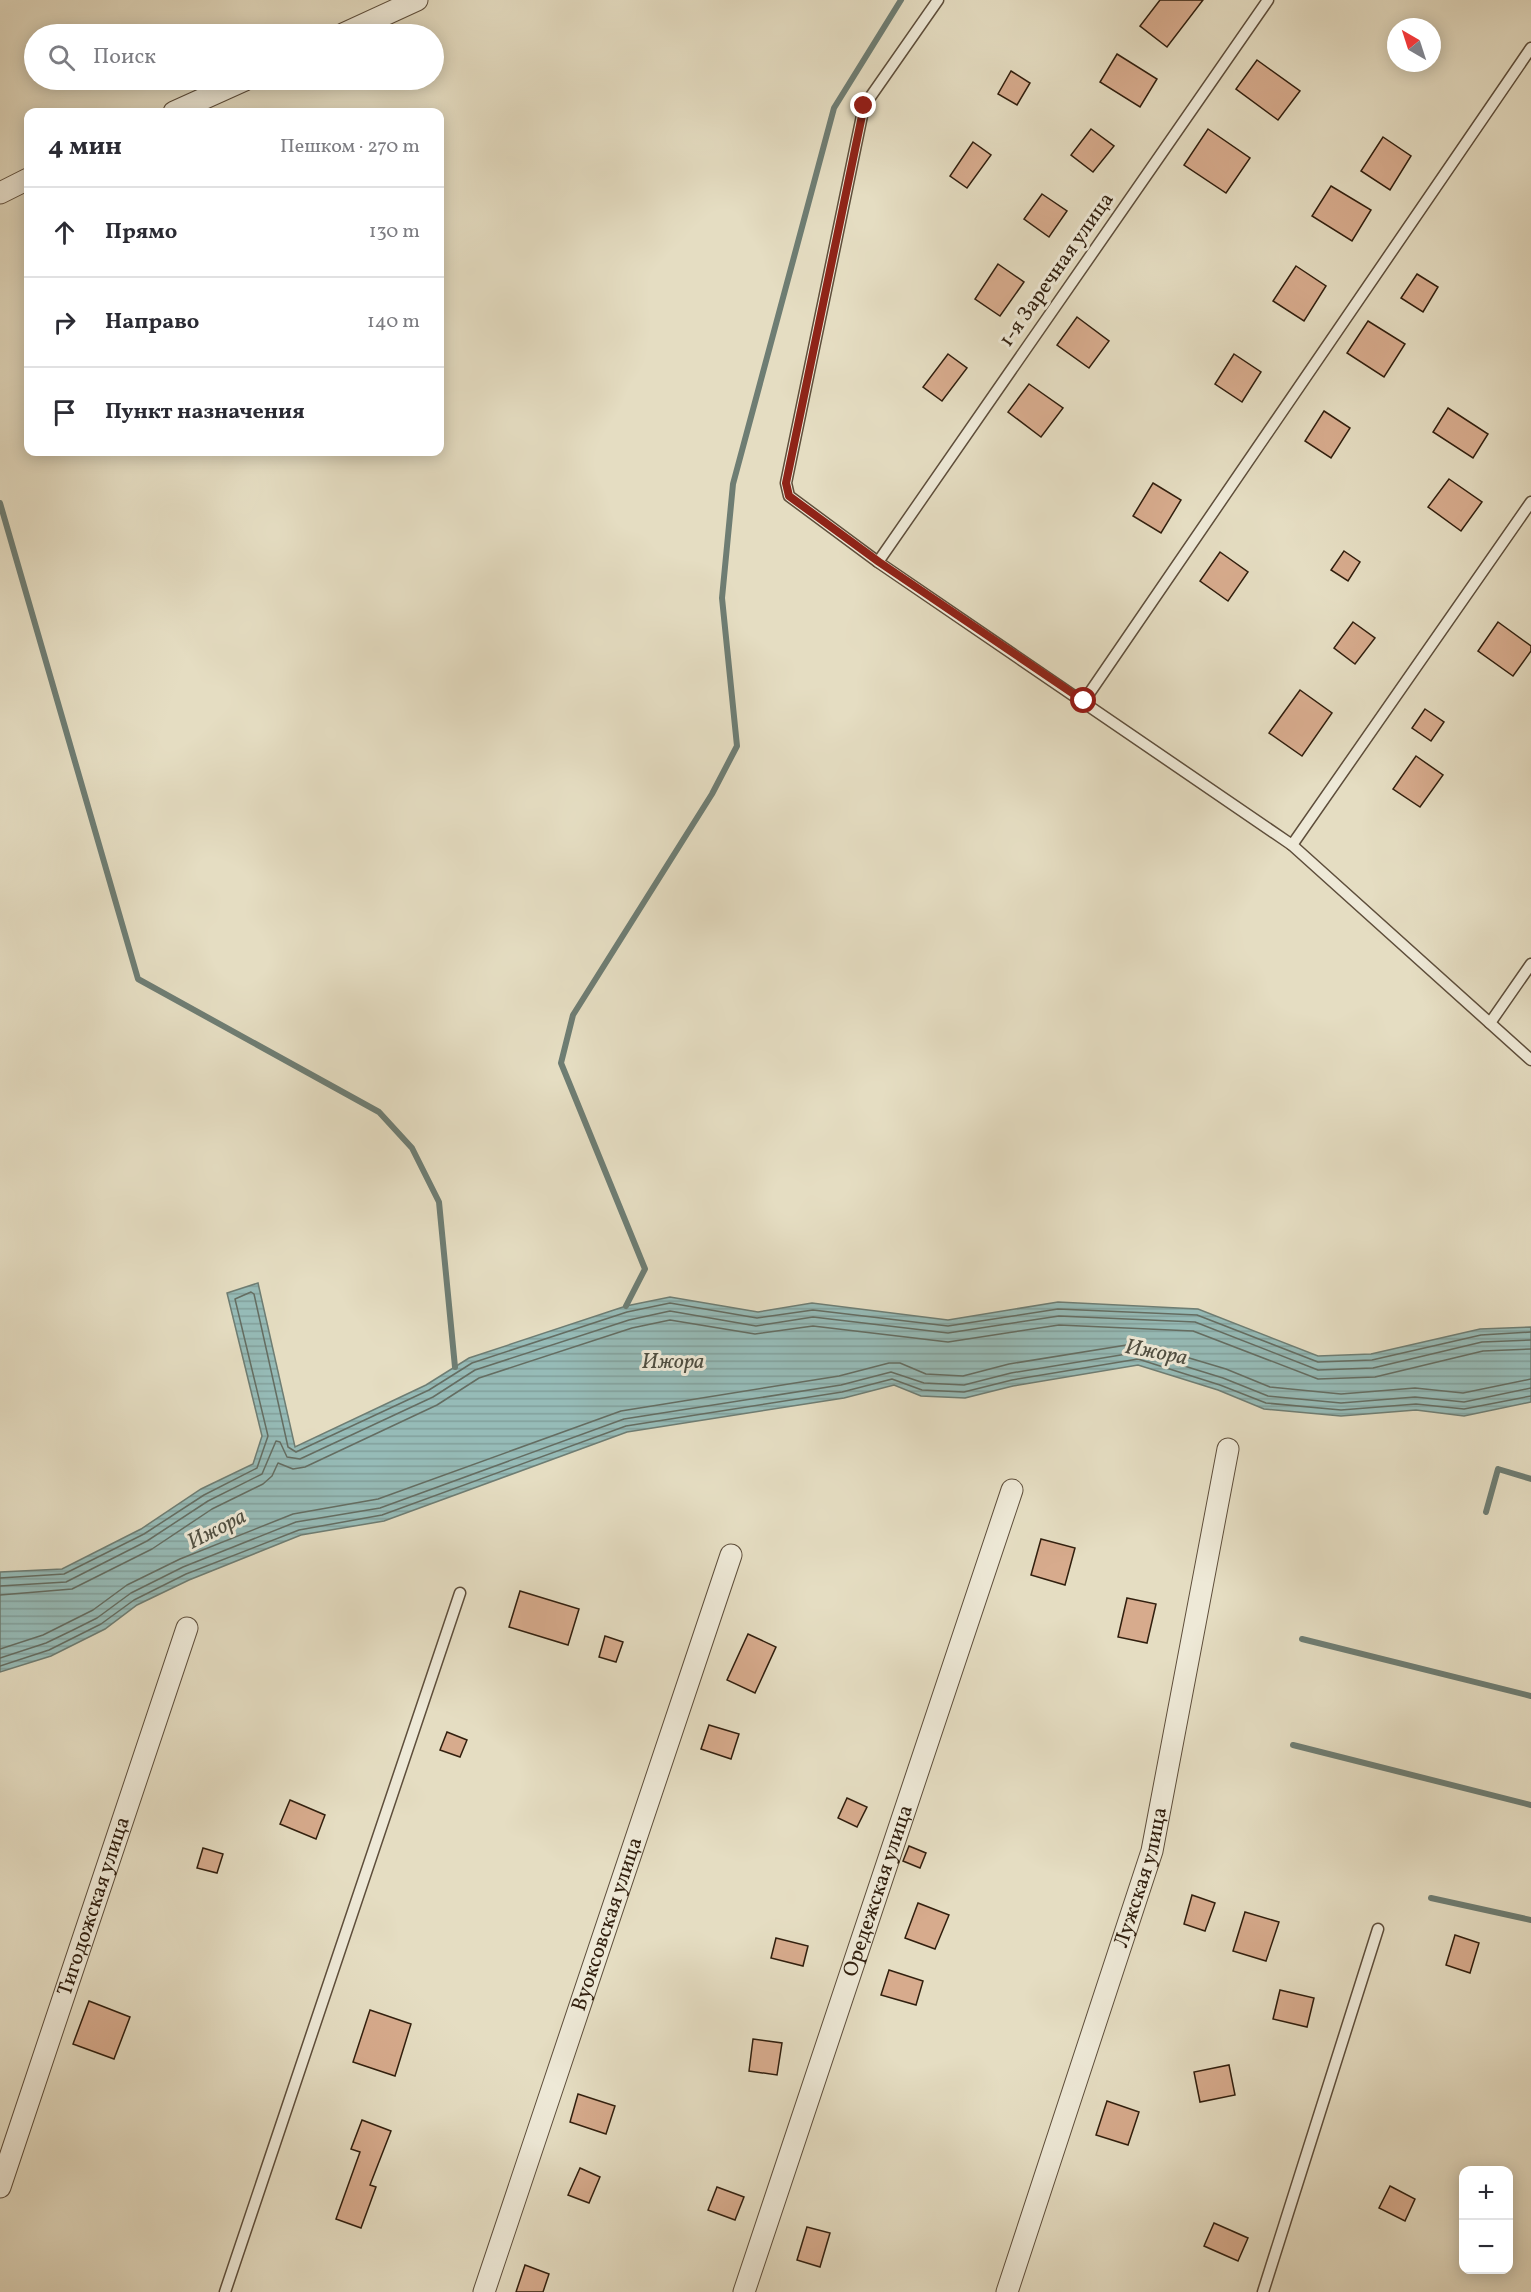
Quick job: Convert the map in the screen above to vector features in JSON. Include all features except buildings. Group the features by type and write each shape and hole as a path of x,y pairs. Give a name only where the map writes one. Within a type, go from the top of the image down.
{"street":[{"path":"365,24 417,0"},
{"path":"183,108 223,90"},
{"path":"0,193 24,181"},
{"name":"Лужская улица","path":"1007,2292 1152,1851 1228,1449"},
{"name":"Оредежская улица","path":"744,2292 1012,1490"},
{"name":"Вуоксовская улица","path":"484,2292 731,1555"},
{"name":"Тигодожская улица","path":"0,2187 187,1628"}],"lane":[{"path":"938,0 864,106 786,483 789,496 879,562 1292,845 1531,1060"},
{"name":"1-я Заречная улица","path":"879,562 1268,0"},
{"path":"1084,701 1531,48"},
{"path":"1292,845 1531,502"},
{"path":"1490,1023 1531,964"},
{"path":"225,2292 460,1593"},
{"path":"1263,2292 1378,1929"}],"water":[{"name":"Ижора","path":"258,1283 295,1447 426,1385 469,1358 626,1306 670,1297 758,1312 812,1303 948,1320 1058,1302 1198,1309 1318,1356 1371,1354 1480,1329 1531,1327 1531,1402 1464,1416 1416,1410 1341,1416 1264,1409 1218,1390 1138,1365 1013,1386 965,1398 921,1396 894,1385 844,1398 627,1432 384,1521 301,1535 189,1580 137,1605 105,1629 51,1656 0,1672 0,1572 62,1569 141,1529 201,1489 253,1464 262,1436 227,1293"}],"waterway":[{"path":"626,1306 645,1269 561,1063 573,1015 712,794 737,746 722,598 733,484 834,108 901,0"},
{"path":"0,503 138,979 379,1112 412,1148 439,1202 455,1367"},
{"path":"1486,1512 1498,1469 1531,1479"},
{"path":"1302,1639 1531,1696"},
{"path":"1293,1745 1531,1805"},
{"path":"1431,1898 1531,1920"}],"route":[{"path":"864,106 786,483 789,496 879,562 1084,701"}]}
